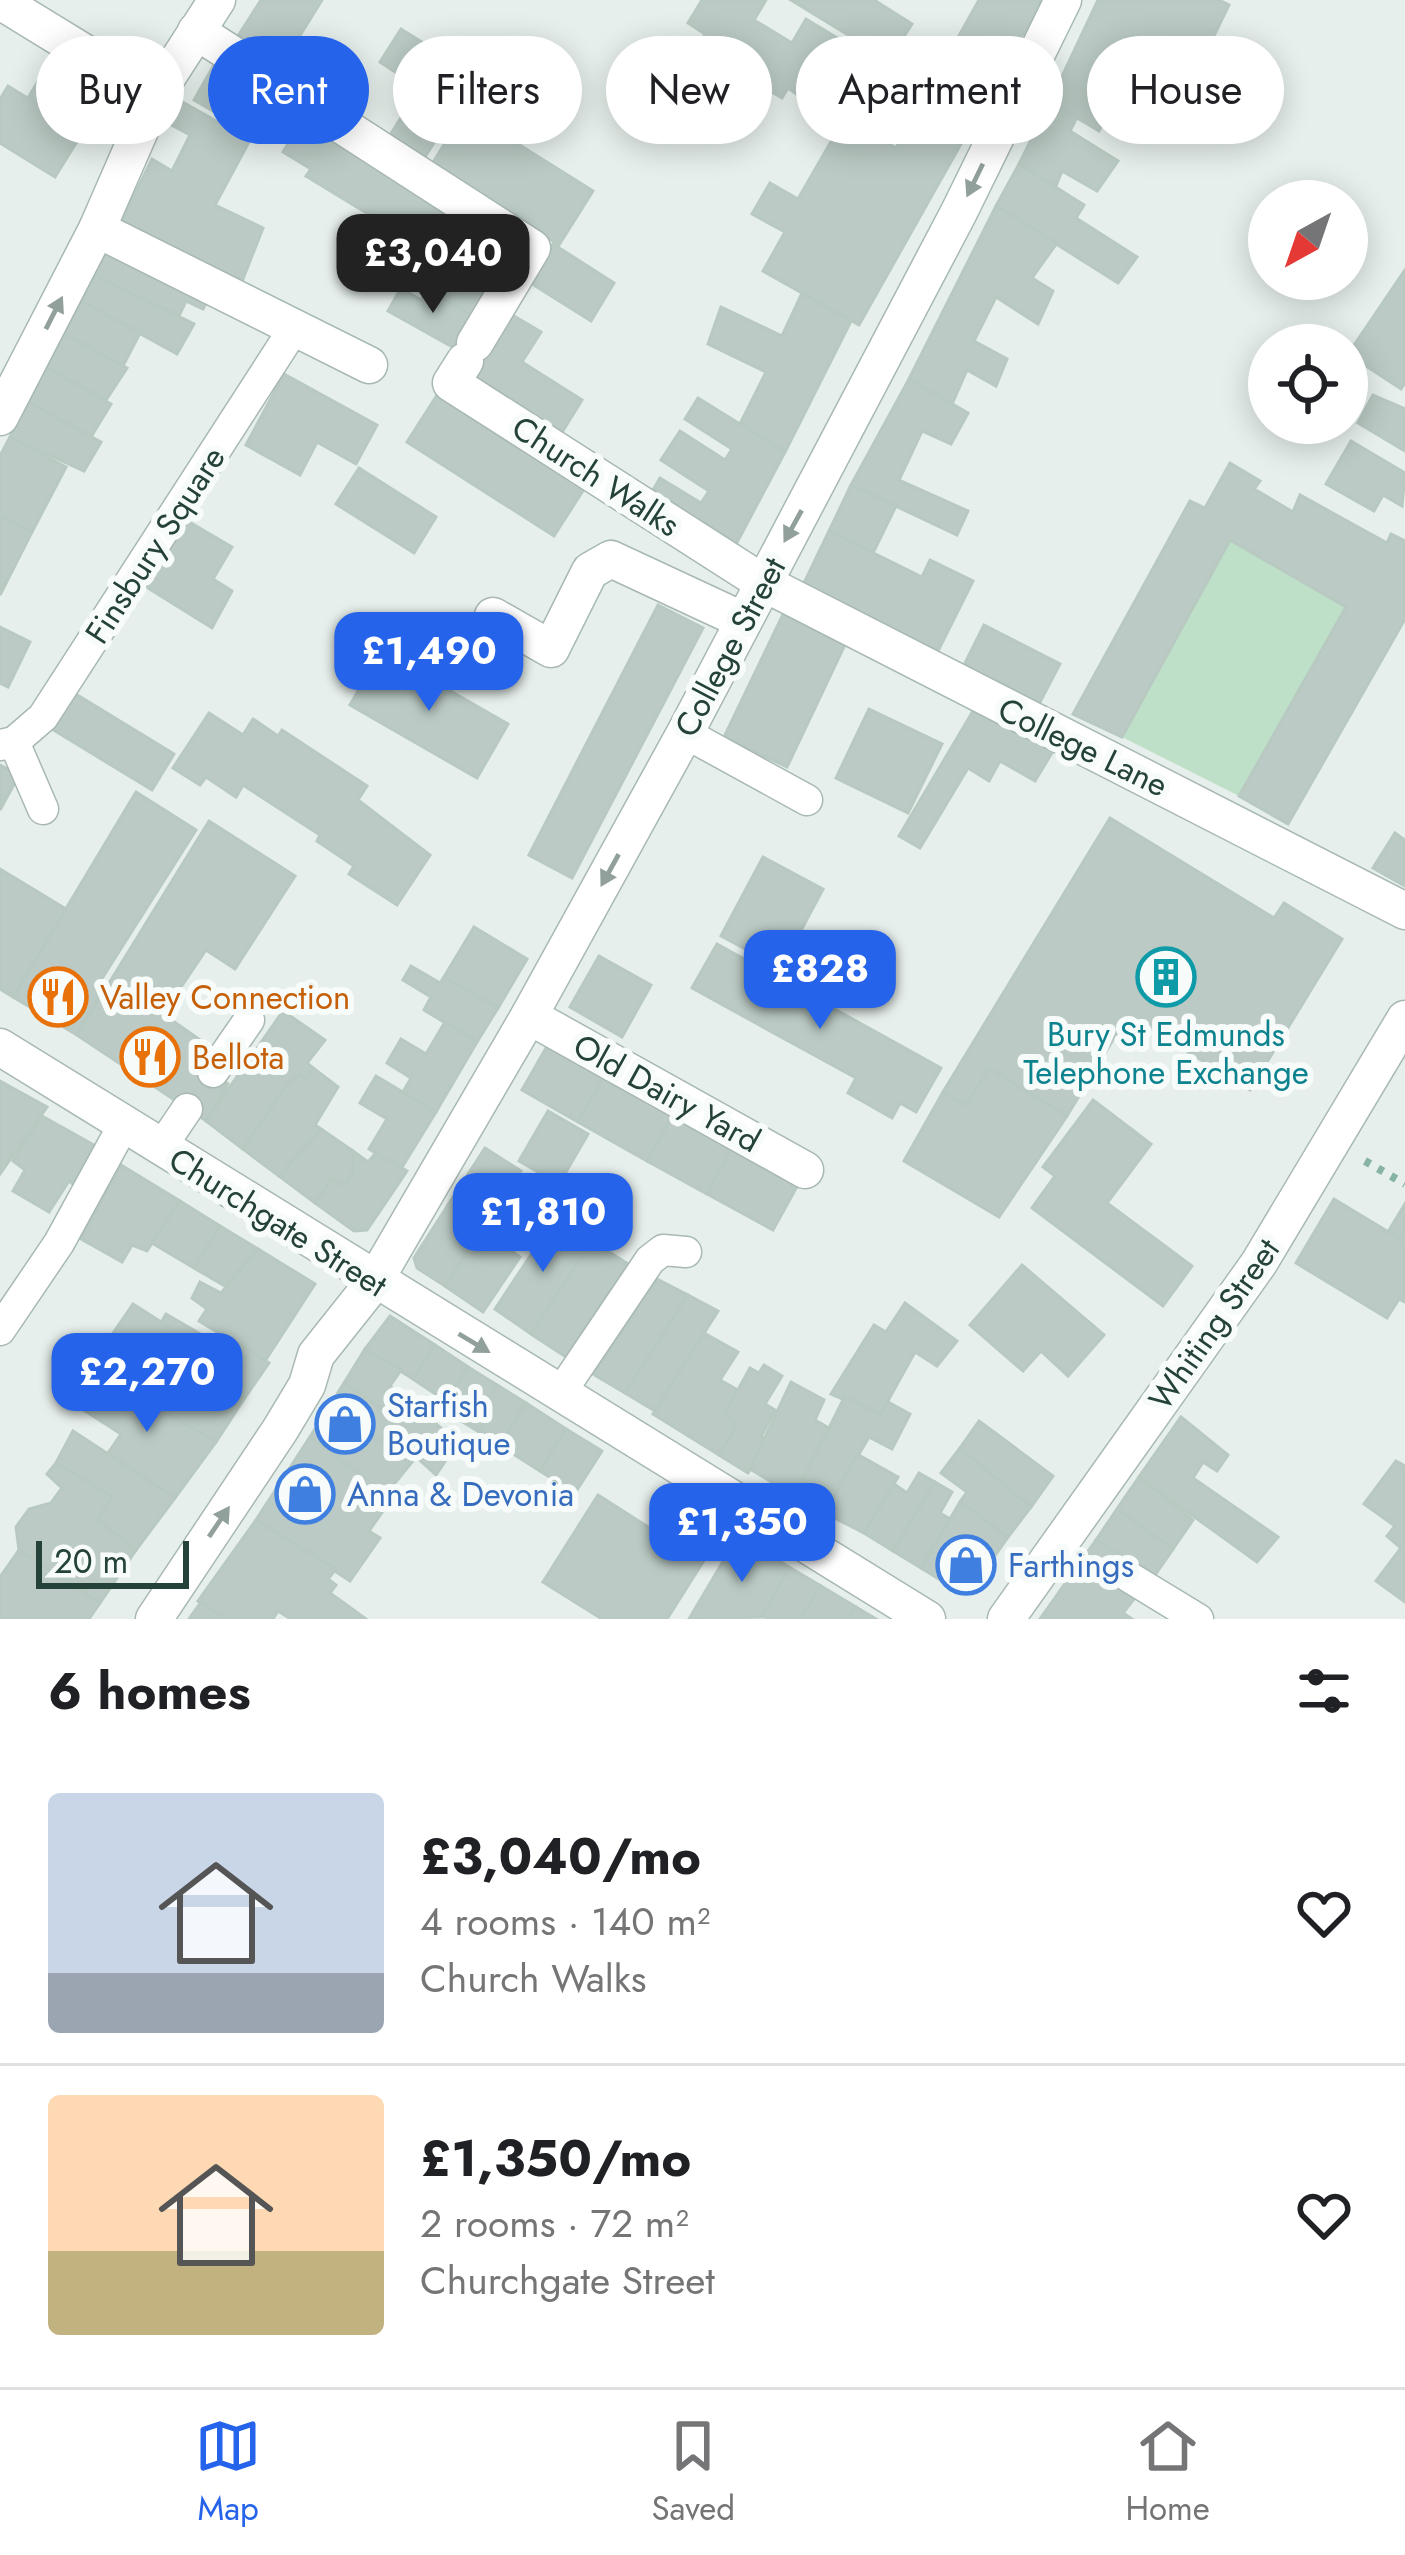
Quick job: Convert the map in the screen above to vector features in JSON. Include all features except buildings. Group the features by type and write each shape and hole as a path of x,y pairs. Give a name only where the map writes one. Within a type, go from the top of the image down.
{"street":[{"path":"184,50 217,0"},
{"name":"College Street","path":"154,1619 280,1430 307,1385 316,1355 374,1282 529,1016 685,733 959,212 1063,0"},
{"path":"0,1 57,36"},
{"name":"Church Walks","path":"196,31 532,248 451,383 762,582"},
{"path":"0,416 97,229 133,144"},
{"path":"97,229 369,365"},
{"path":"493,616 551,649 590,571 611,559 742,620"},
{"name":"College Lane","path":"762,582 1405,911"},
{"name":"Old Dairy Yard","path":"529,1016 806,1170"},
{"name":"Whiting Street","path":"1006,1619 1078,1542 1402,1032"},
{"name":"Churchgate Street","path":"0,1047 927,1619"}],"lane":[{"name":"Finsbury Square","path":"7,744 43,717 296,328"},
{"path":"685,733 807,800"},
{"path":"7,744 43,809"},
{"path":"213,1072 249,1020"},
{"path":"160,1149 187,1108"},
{"path":"0,1330 59,1243 123,1126"},
{"path":"559,1395 650,1260 663,1250 686,1252"},
{"path":"1129,1577 1198,1619"}],"green space":[{"path":"1230,540 1346,607 1239,796 1122,737"}],"place":[{"name":"Bury St Edmunds Telephone Exchange","path":"1166,977"},
{"name":"Valley Connection","path":"58,997"},
{"name":"Bellota","path":"150,1057"},
{"name":"Starfish Boutique","path":"345,1424"},
{"name":"Anna & Devonia","path":"305,1494"},
{"name":"Farthings","path":"966,1565"}]}
